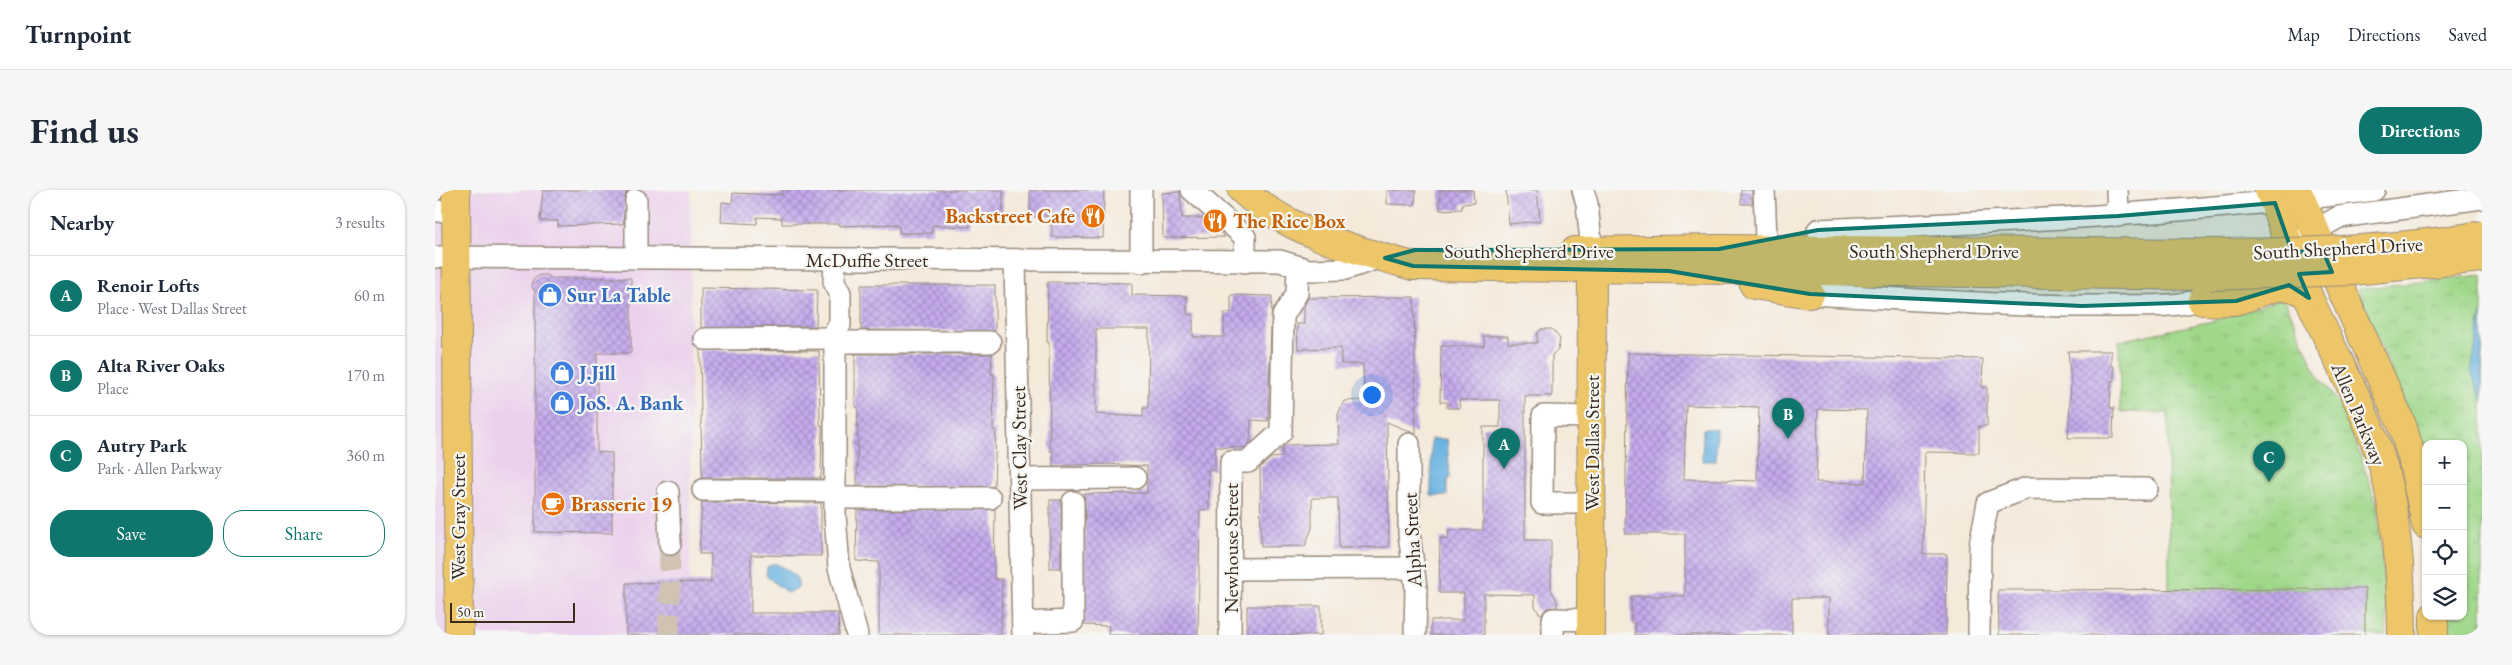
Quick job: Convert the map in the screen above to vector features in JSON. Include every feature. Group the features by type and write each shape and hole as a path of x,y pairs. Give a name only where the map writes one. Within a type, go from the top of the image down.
{"main road":[{"path":"1242,190 1276,215 1305,230 1383,258"},
{"name":"Allen Parkway","path":"2285,196 2314,230 2402,425 2412,458 2422,506"},
{"name":"Allen Parkway","path":"2285,196 2290,246 2309,298 2367,423 2383,466 2393,513 2398,561 2401,635"},
{"name":"West Gray Street","path":"449,204 446,257 459,635"},
{"path":"1719,249 1766,238 1818,230"},
{"name":"South Shepherd Drive","path":"1592,260 1719,249 2205,277 2342,250 2405,246 2482,235"},
{"name":"South Shepherd Drive","path":"1383,258 1415,250 1592,260 1669,271 2205,277 2352,272 2482,258"},
{"name":"West Dallas Street","path":"1591,627 1592,260"},
{"path":"1669,271 1810,294"},
{"path":"2205,277 2235,301 2289,285 2300,289 2309,298"},
{"path":"2434,620 2434,635"}],"street":[{"path":"1141,190 1141,262"},
{"path":"1192,190 1245,237 1245,262"},
{"path":"1583,190 1587,204 1592,260"},
{"path":"1763,190 1766,238"},
{"path":"2117,190 2118,216"},
{"path":"1818,230 2118,216 2285,196 2374,190"},
{"path":"1810,294 2082,306 2178,305 2205,277 2233,286 2314,230 2339,217 2482,198"},
{"path":"636,200 636,258"},
{"name":"McDuffie Street","path":"446,257 1280,262 1309,270 1345,269 1383,258"},
{"path":"835,260 834,282 840,293 840,325 835,337 835,494 839,568 857,635"},
{"name":"West Clay Street","path":"1015,261 1023,629"},
{"name":"Newhouse Street","path":"1231,635 1231,462 1248,462 1274,448 1281,432 1283,316 1297,293 1298,267"},
{"path":"705,339 835,337 990,342"},
{"path":"1591,503 1542,503 1543,416 1592,417"},
{"name":"Alpha Street","path":"1409,444 1409,533 1414,568 1415,635"},
{"path":"1020,478 1135,478"},
{"path":"1979,635 1979,545 1988,503 2027,488 2147,489"},
{"path":"703,490 990,498"},
{"path":"668,492 670,544"},
{"path":"1023,629 1073,621 1073,502"},
{"path":"1231,569 1414,568"},
{"path":"1553,635 1553,619 1591,627"}],"highlighted area":[{"path":"2275,203 2292,252 2323,251 2332,272 2299,274 2309,298 2289,285 2236,301 2082,306 1810,294 1669,271 1413,266 1385,258 1415,250 1719,249 1818,230 2118,216"}],"shaded area":[{"path":"435,190 691,190 690,635 435,635"}],"green space":[{"path":"2482,275 2482,635 2447,635 2447,620 2467,620 2467,440 2422,440 2422,452 2407,409 2358,289"},
{"path":"2281,299 2286,302 2317,375 2344,410 2377,504 2387,613 2386,635 2365,635 2365,589 2169,589 2168,413 2120,412 2119,341 2213,321"}],"water":[{"path":"2482,313 2482,401 2471,371"},
{"path":"1703,429 1717,429 1716,461 1702,461"},
{"path":"1431,439 1447,439 1450,478 1447,480 1447,496 1431,496"},
{"path":"774,563 787,570 797,579 798,588 787,593 770,579 766,574 767,567"}],"building":[{"path":"543,190 626,190 623,224 558,226 558,221 540,221"},
{"path":"782,190 1003,190 1003,216 970,216 970,227 932,225 932,233 899,233 899,224 840,226 840,224 782,224 782,218 757,217 757,224 721,222 722,202 732,203 733,193 782,195"},
{"path":"1030,190 1104,190 1103,238 1052,237 1052,216 1030,216"},
{"path":"1387,190 1416,190 1415,205 1387,204"},
{"path":"1440,190 1473,190 1474,203 1462,204 1462,209 1440,210"},
{"path":"1506,190 1537,190 1540,221 1509,224"},
{"path":"1741,190 1752,190 1752,204 1741,204"},
{"path":"1180,192 1182,218 1205,218 1225,237 1163,238 1162,193"},
{"path":"539,275 546,275 551,278 631,278 631,353 597,353 597,452 612,453 612,533 535,532 535,292 532,287 533,280"},
{"path":"1048,282 1132,283 1132,295 1187,296 1187,314 1193,315 1193,337 1224,337 1224,313 1231,313 1231,295 1272,296 1268,421 1251,420 1250,443 1245,448 1215,447 1215,470 1208,470 1209,509 1200,510 1198,635 1108,635 1109,626 1084,625 1084,494 1147,493 1147,466 1103,464 1053,466 1053,451 1050,451 1049,342 1047,342","holes":["1096,329 1149,329 1148,408 1143,408 1143,417 1096,414"]},
{"path":"861,285 995,285 995,331 861,330"},
{"path":"701,288 817,290 816,326 701,328"},
{"path":"1414,297 1416,434 1387,422 1389,547 1339,548 1338,498 1312,498 1312,528 1305,546 1261,547 1260,468 1271,458 1283,457 1282,448 1286,445 1339,444 1338,414 1344,401 1364,400 1363,364 1341,364 1341,348 1298,349 1297,324 1304,324 1304,306 1308,298"},
{"path":"1541,329 1552,329 1560,339 1558,350 1552,355 1552,396 1525,396 1525,540 1551,540 1551,590 1557,601 1557,607 1547,608 1542,614 1539,613 1535,606 1535,595 1484,594 1484,635 1431,635 1431,620 1464,620 1464,593 1439,593 1440,538 1449,539 1448,530 1483,530 1483,427 1500,427 1500,400 1459,400 1460,408 1447,408 1447,402 1440,402 1441,346 1484,346 1484,336 1508,336 1508,343 1537,343 1537,334"},
{"path":"700,350 819,351 820,425 822,425 821,478 702,478"},
{"path":"2068,351 2111,351 2111,366 2114,366 2114,381 2111,381 2110,408 2114,408 2113,438 2068,438 2071,384"},
{"path":"1628,353 1983,359 1982,387 1987,387 1987,426 1979,426 1979,453 1925,452 1923,554 1947,554 1946,635 1829,635 1829,598 1792,598 1792,635 1635,635 1635,623 1631,623 1631,596 1685,596 1685,534 1625,534","holes":["1686,405 1759,407 1757,481 1684,479","1818,409 1867,410 1865,483 1816,482"]},
{"path":"855,354 992,354 991,374 994,374 993,430 996,430 994,487 857,486 858,407 855,407"},
{"path":"1050,500 1061,500 1061,568 1050,568"},
{"path":"702,502 821,503 821,556 751,555 751,613 838,613 839,635 626,635 626,583 711,582 711,554 699,554"},
{"path":"995,509 994,579 1002,579 1001,635 879,635 879,562 856,561 857,510"},
{"path":"2365,589 2365,635 1999,635 1998,590"},
{"path":"1247,606 1321,606 1321,635 1247,635"}],"tunnel":[{"path":"669,635 670,544"}],"place":[{"name":"Backstreet Cafe","path":"1093,216"},
{"name":"The Rice Box","path":"1215,221"},
{"name":"Sur La Table","path":"550,295"},
{"name":"J.Jill","path":"562,373"},
{"name":"JoS. A. Bank","path":"562,403"},
{"name":"Alta River Oaks","path":"1788,439"},
{"name":"Renoir Lofts","path":"1504,469"},
{"name":"Autry Park","path":"2269,482"},
{"name":"Brasserie 19","path":"553,504"}]}
